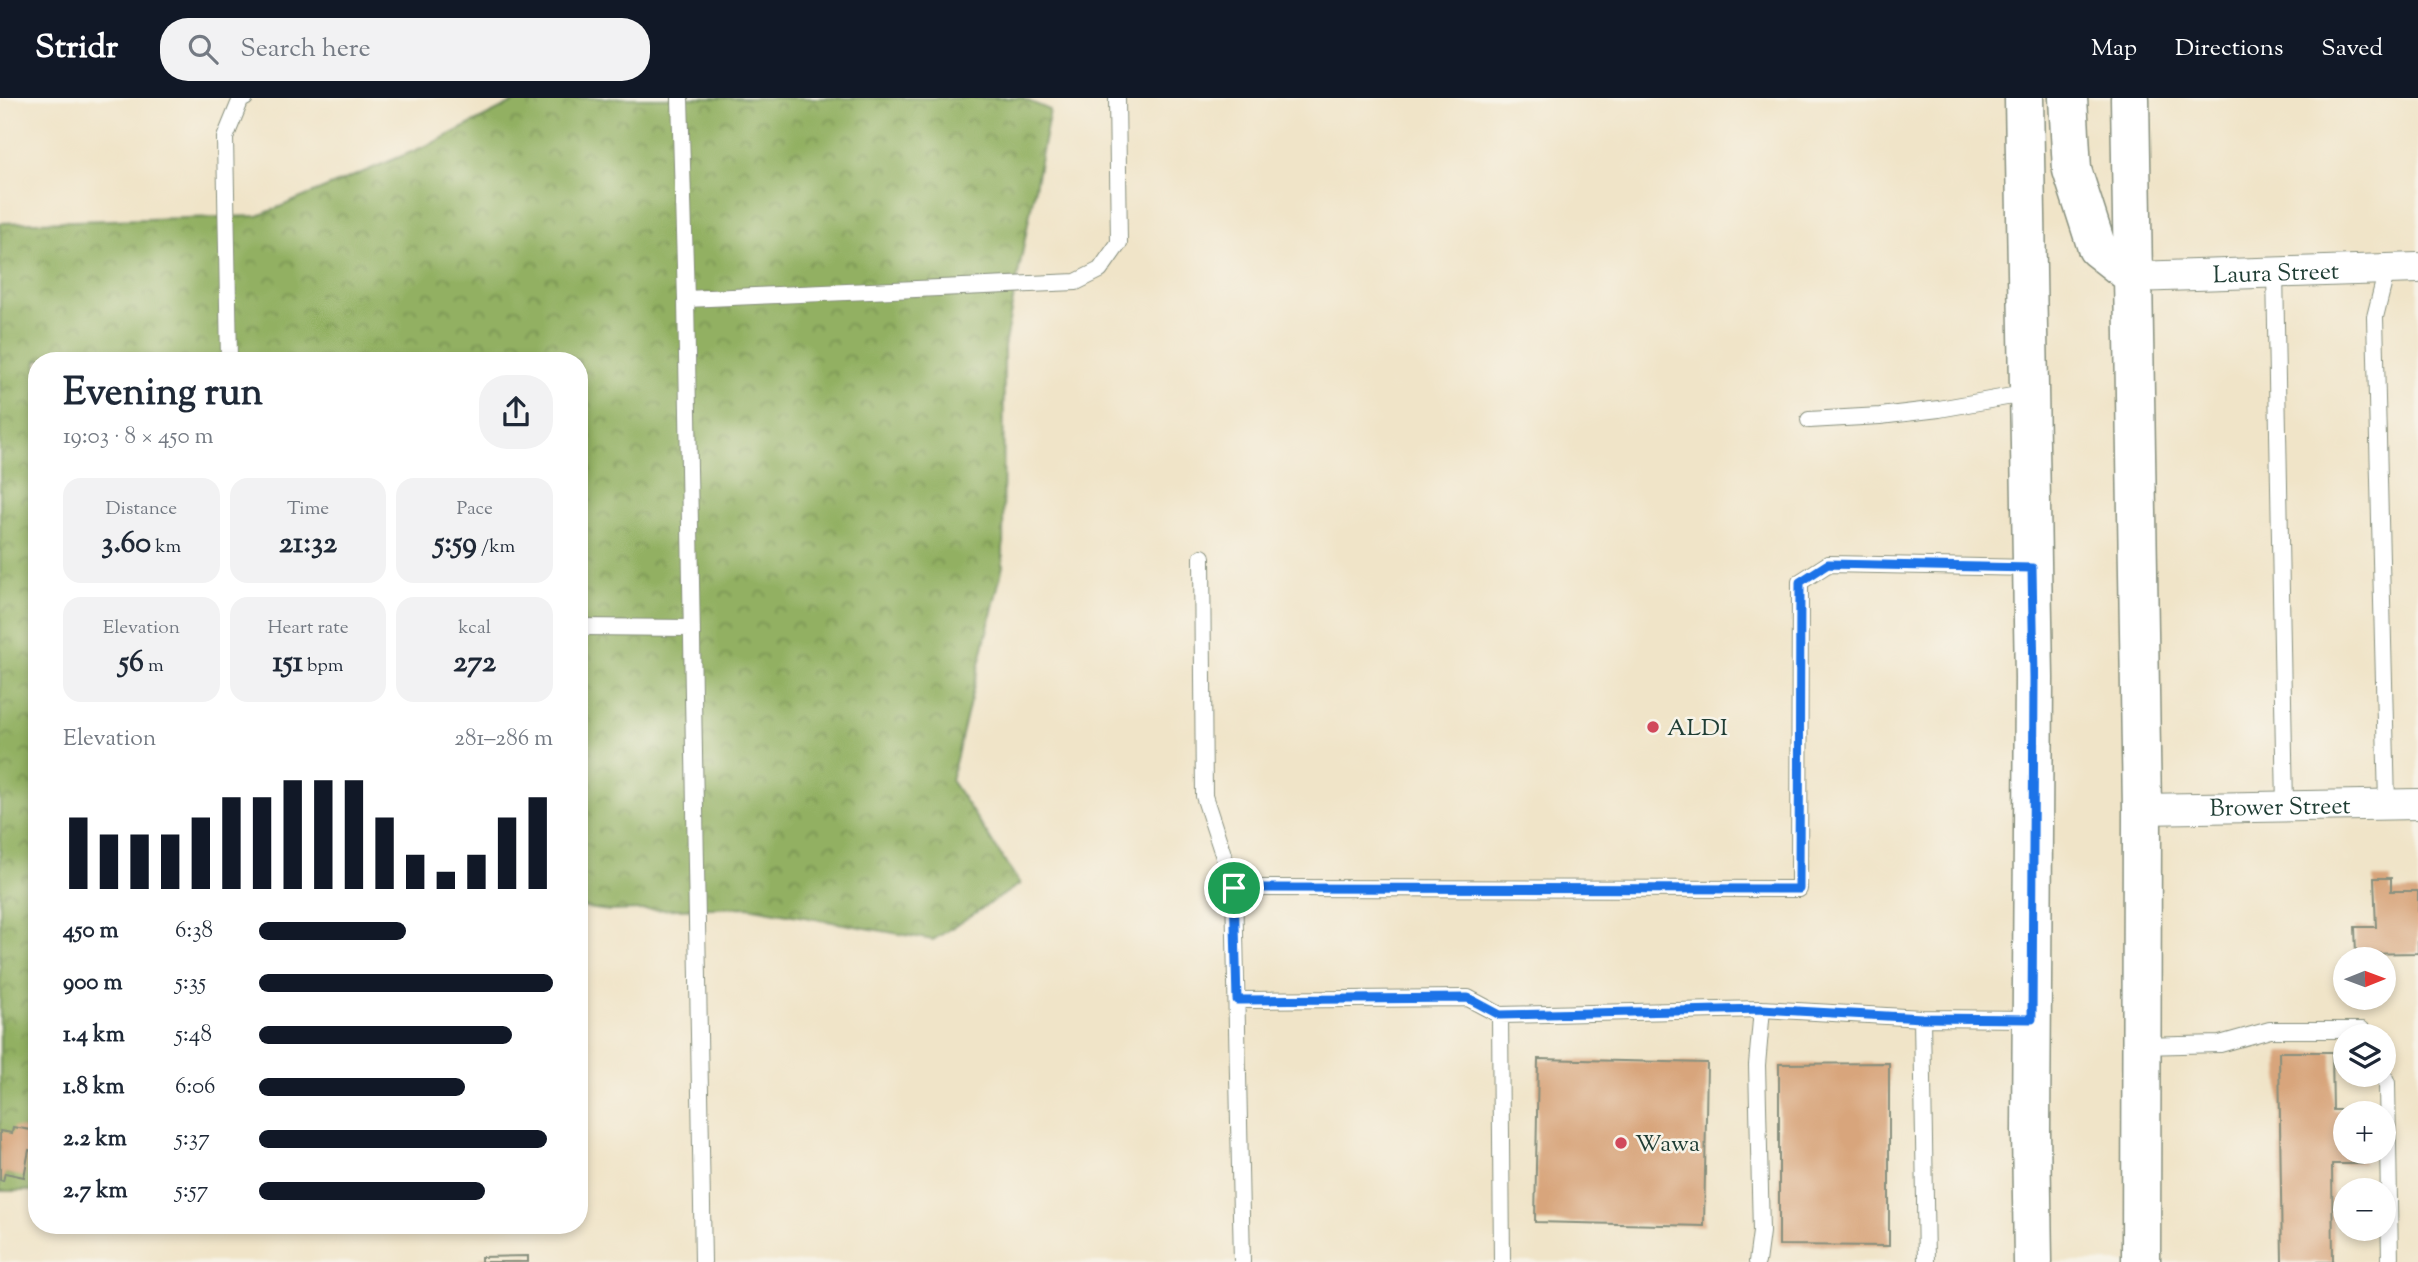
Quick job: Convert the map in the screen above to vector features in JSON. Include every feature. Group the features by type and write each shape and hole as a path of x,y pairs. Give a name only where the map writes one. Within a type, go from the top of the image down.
{"main road":[{"path":"2024,98 2034,678 2033,1262"},
{"path":"2068,98 2072,170 2097,248 2134,277"},
{"path":"2130,98 2142,809 2141,1262"}],"street":[{"name":"Laura Street","path":"2134,277 2418,268"},
{"name":"Brower Street","path":"2142,809 2418,804"}],"lane":[{"path":"229,352 225,138 241,99 245,98"},
{"path":"680,98 704,1262"},
{"path":"686,299 1076,282 1100,270 1119,243 1117,98"},
{"path":"2387,269 2375,317 2387,804"},
{"path":"2276,272 2286,807"},
{"path":"1810,420 1939,410 2029,393"},
{"path":"1202,556 1203,796 1234,888 1242,1262"},
{"path":"1234,888 1799,889 1800,582 1828,564 2032,568"},
{"path":"588,627 692,628"},
{"path":"1237,1000 1468,998 1500,1015 1762,1009 1922,1018 2032,1019"},
{"path":"1757,1262 1760,1232 1757,1065 1762,1009"},
{"path":"1500,1015 1502,1262"},
{"path":"1922,1018 1926,1262"},
{"path":"2142,1046 2220,1044 2270,1030 2333,1030"},
{"path":"2387,1087 2390,1262"}],"green space":[{"path":"522,98 1021,98 1050,110 1004,347 1003,566 951,780 1020,884 933,940 748,907 609,911 588,908 588,352 28,352 28,1191 0,1191 0,223 258,216 433,143"}],"building":[{"path":"2374,878 2391,878 2391,891 2418,891 2418,953 2396,953 2396,947 2356,947 2355,927 2376,927"},
{"path":"2279,1052 2332,1052 2333,1262 2282,1262"},
{"name":"Wawa","path":"1538,1059 1707,1063 1704,1226 1535,1222"},
{"path":"1889,1063 1889,1246 1779,1245 1779,1064"},
{"path":"13,1127 28,1130 28,1155 24,1177 5,1173 3,1181 0,1180 0,1131 12,1133"},
{"path":"528,1256 528,1262 481,1262 481,1257"}],"place":[{"name":"ALDI","path":"1653,727"},
{"name":"Wawa","path":"1621,1143"}],"route":[{"path":"1828,564 2032,568 2032,1019 1922,1018 1762,1009 1500,1015 1468,998 1237,1000 1234,888 1799,889 1800,582 1828,564"}]}
